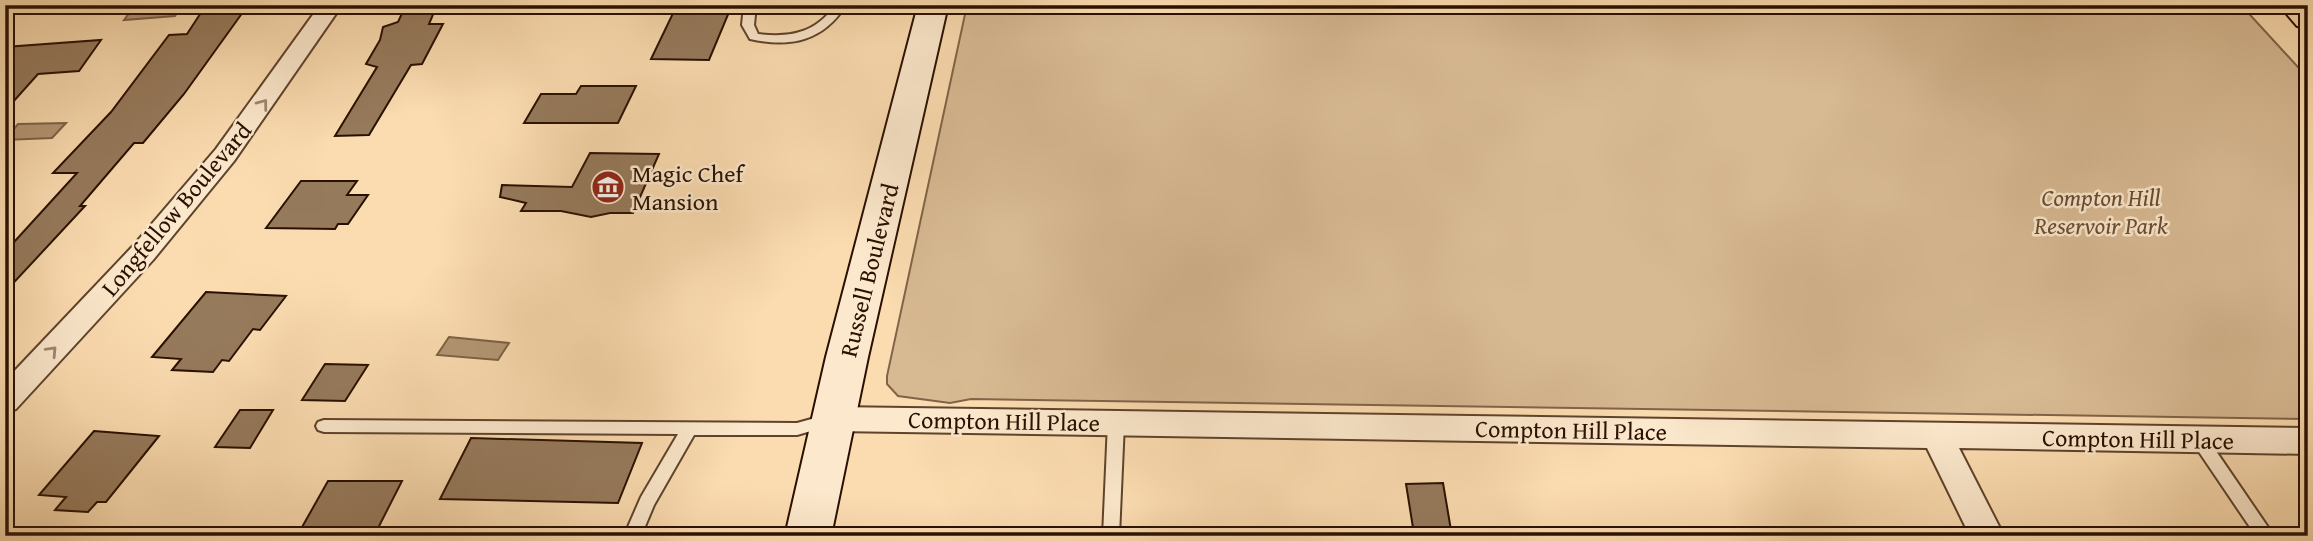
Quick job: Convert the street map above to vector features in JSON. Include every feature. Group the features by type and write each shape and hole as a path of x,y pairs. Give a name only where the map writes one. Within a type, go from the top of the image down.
{"highway":[{"path":"2294,5 2308,19"}],"main road":[{"name":"Russell Boulevard","path":"808,536 933,5"}],"street":[{"name":"Longfellow Boulevard","path":"5,401 143,253 225,155 331,5"},
{"name":"Compton Hill Place","path":"834,419 2308,441"},
{"path":"1937,436 1987,536"}],"lane":[{"path":"750,5 748,25 754,37 775,40 808,37 835,16 841,5"},
{"path":"324,426 797,429 834,419"},
{"path":"1111,536 1116,423"},
{"path":"632,536 647,502 689,429"},
{"path":"2199,439 2266,536"}],"green space":[{"name":"Compton Hill Reservoir Park","path":"967,5 2241,5 2308,78 2308,419 971,399 950,403 898,396 887,384 887,376"}],"shaded area":[{"path":"182,5 175,16 124,20 133,8"},
{"path":"66,123 52,138 5,140 18,124"},
{"path":"449,337 509,343 498,360 437,355"}],"building":[{"path":"206,5 248,5 184,94 143,143 134,143 80,206 85,206 5,292 5,252 77,173 53,173 111,112 169,35 187,34"},
{"path":"406,5 437,5 429,24 443,24 422,64 411,65 369,135 335,136 377,67 366,64 380,40 383,27 398,22"},
{"path":"677,5 732,5 709,60 651,59"},
{"path":"101,40 79,71 38,74 5,111 5,47"},
{"path":"581,86 636,86 618,123 524,123 541,94 576,94"},
{"name":"Magic Chef Mansion","path":"590,153 659,154 633,213 610,213 591,217 561,211 521,211 526,203 500,197 502,185 572,187"},
{"path":"301,181 357,181 347,195 368,195 348,224 338,224 335,229 266,228"},
{"path":"206,292 286,296 260,330 253,329 229,361 222,360 213,372 172,370 181,359 152,357"},
{"path":"325,364 368,365 345,401 302,400"},
{"path":"240,410 273,410 250,448 215,447"},
{"path":"94,431 159,436 106,502 97,502 88,512 55,510 66,497 39,495"},
{"path":"471,438 642,443 618,503 440,499"},
{"path":"328,481 402,481 374,536 297,536"},
{"path":"1443,483 1452,536 1414,534 1406,484"}],"place":[{"name":"Magic Chef Mansion","path":"608,187"}]}
